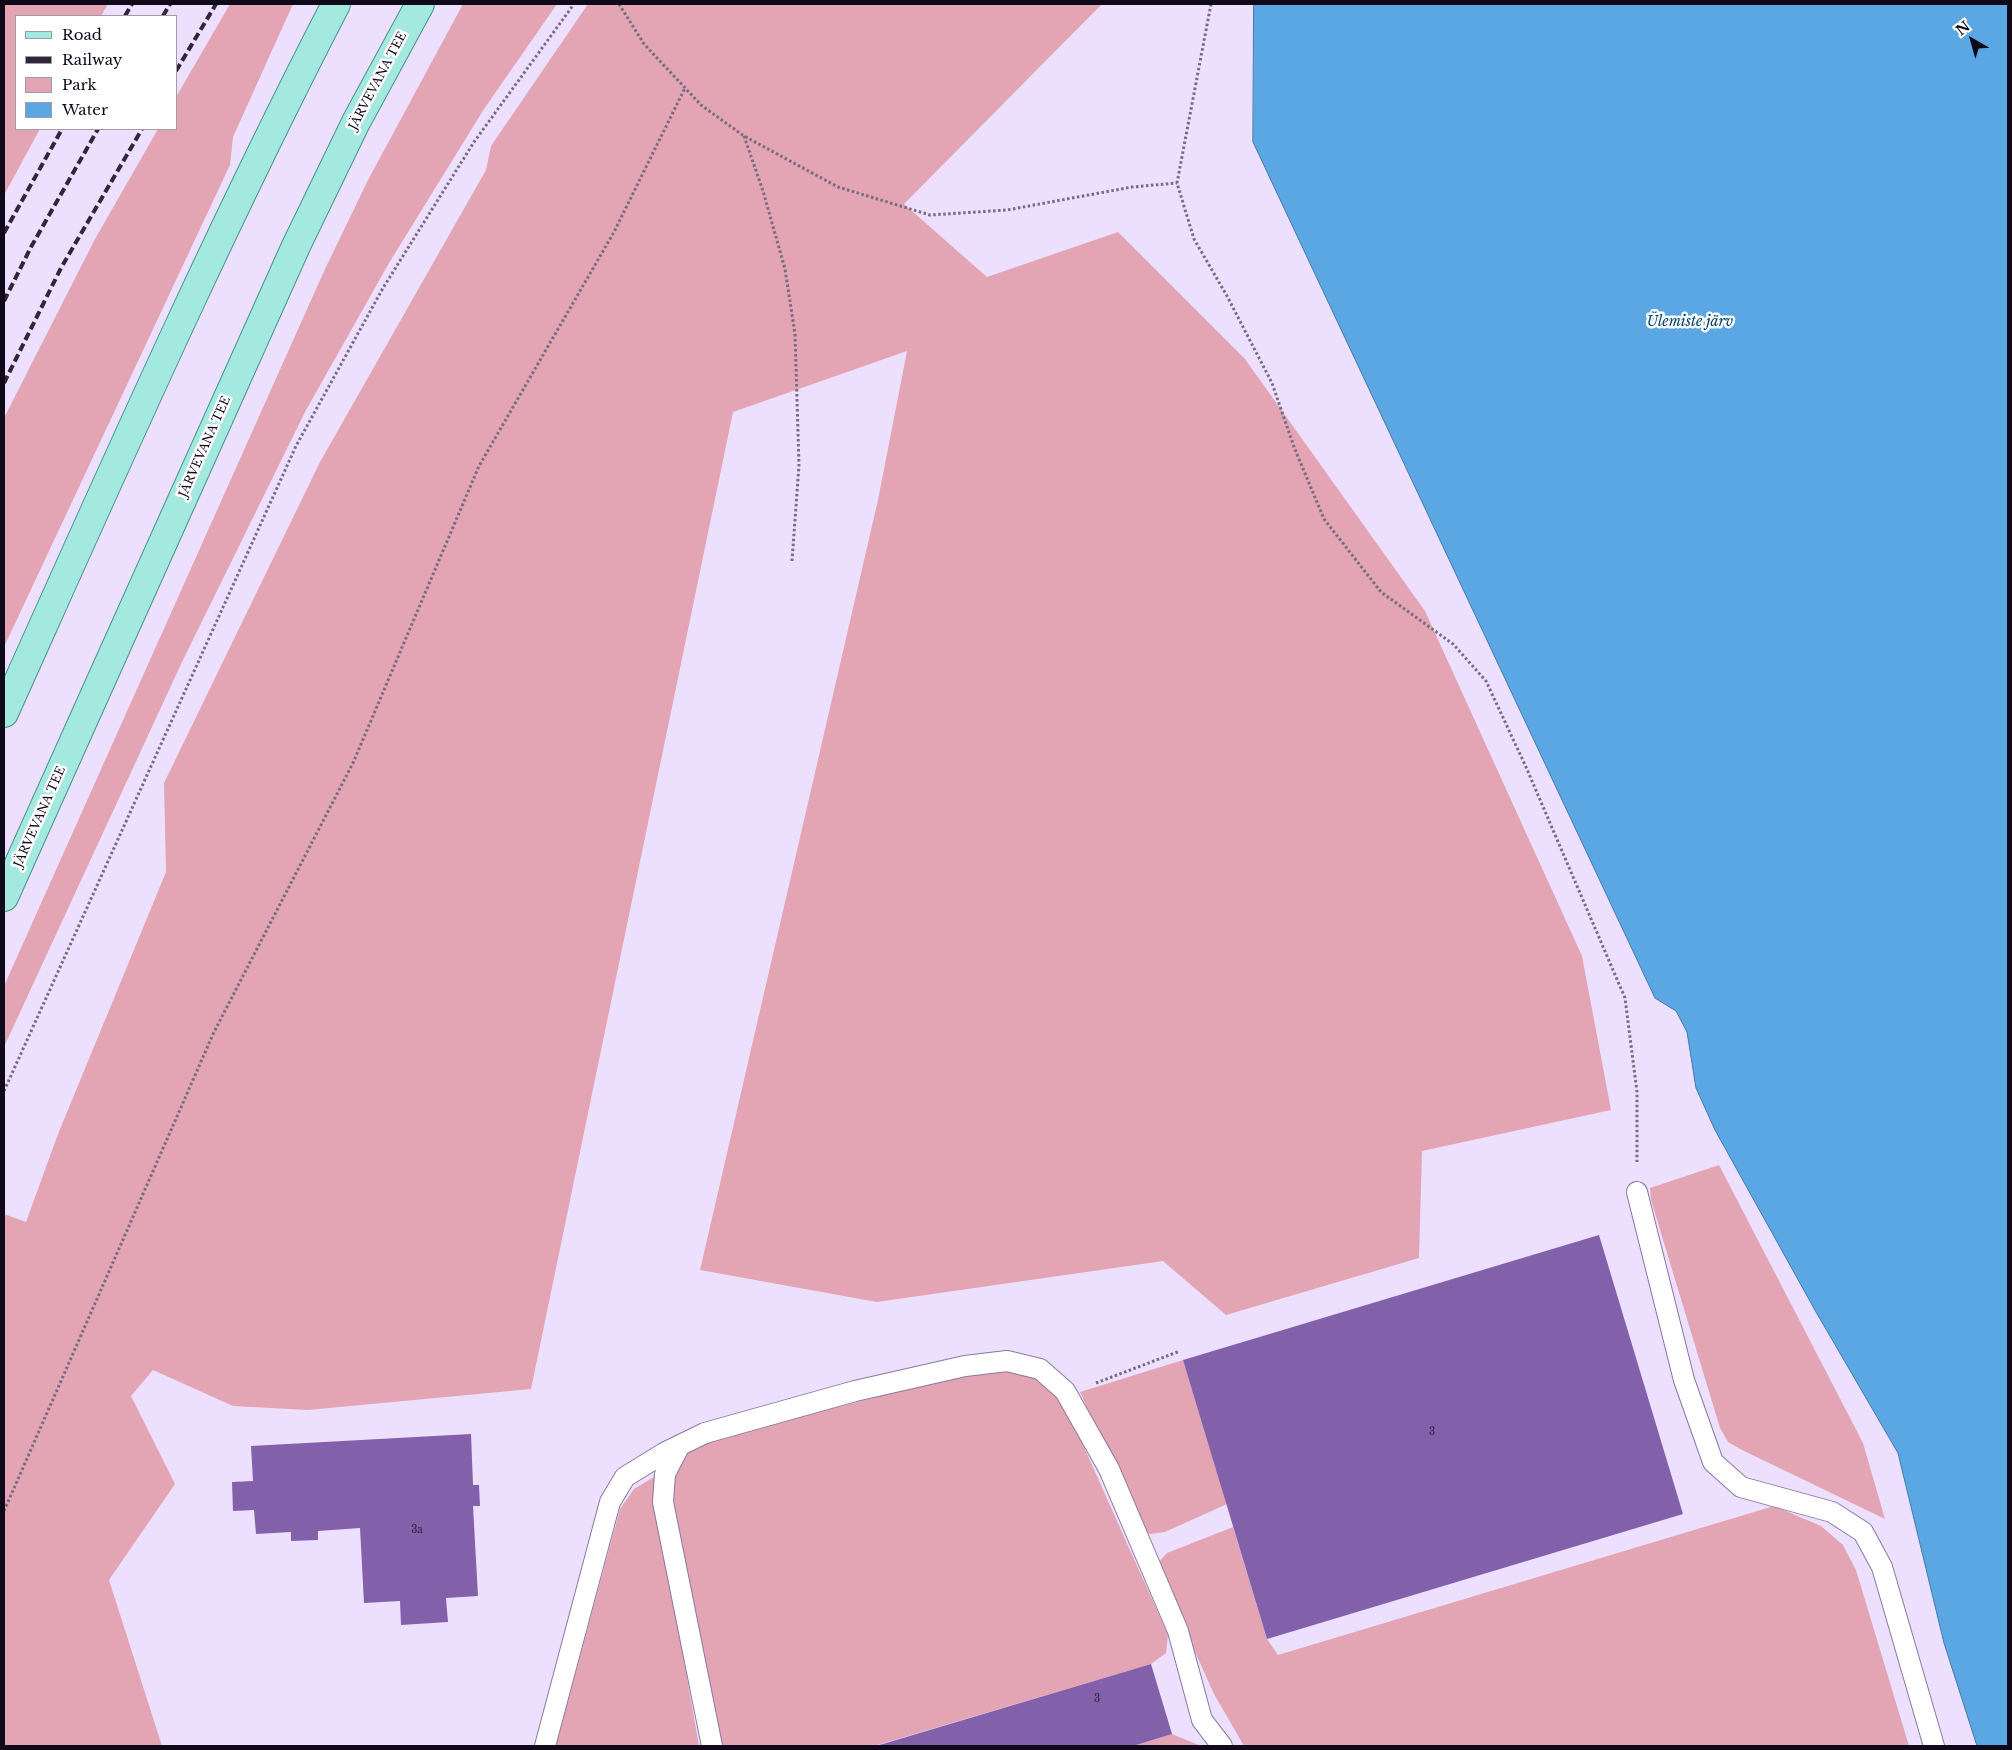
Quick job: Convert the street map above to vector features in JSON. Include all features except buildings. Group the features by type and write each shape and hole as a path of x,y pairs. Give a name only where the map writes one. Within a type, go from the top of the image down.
{"main road":[{"path":"4,713 151,386 294,85 336,4"},
{"name":"JÄRVEVANA TEE","path":"4,897 296,246 356,122 420,4"}],"lane":[{"path":"1636,1192 1684,1380 1713,1462 1741,1486 1832,1512 1864,1532 1882,1567 1934,1746"},
{"path":"545,1746 610,1502 625,1477 680,1445 705,1433 855,1391 965,1366 1007,1361 1040,1369 1065,1391 1109,1469 1178,1631 1202,1720 1222,1746"},
{"path":"680,1445 665,1474 664,1502 712,1746"}],"path":[{"path":"4,1091 296,446 383,288 474,142 574,4"},
{"path":"619,4 644,44 701,106 744,136 838,187 930,215 1007,210 1132,187 1176,183"},
{"path":"1211,4 1176,183 1194,239 1228,296 1272,383 1294,447 1324,519 1381,592 1453,644 1486,681 1526,767 1625,998 1637,1092 1636,1192"},
{"path":"4,1512 214,1032 353,763 479,466 614,232 685,88"},
{"path":"744,136 763,191 785,269 795,334 799,465 792,561"},
{"path":"1094,1384 1180,1352"}],"green space":[{"path":"4,4 108,4 102,15 15,15 15,130 39,130 4,195"},
{"path":"230,4 293,4 233,137 230,165 4,647 4,418 95,239 157,130 178,130 178,94"},
{"path":"463,4 557,4 484,109 389,263 305,412 182,662 4,1047 4,986 325,269 368,180"},
{"path":"588,4 1102,4 904,204 987,277 1118,232 1245,359 1425,611 1582,956 1611,1110 1422,1151 1419,1258 1226,1315 1163,1261 877,1302 700,1270 878,500 907,351 733,412 531,1389 308,1410 233,1406 153,1370 131,1396 175,1484 109,1580 162,1746 4,1746 4,1214 26,1222 58,1134 166,872 164,783 320,462 486,170 491,146"},
{"path":"1719,1165 1863,1443 1885,1519 1742,1450 1728,1442 1720,1428 1651,1200 1650,1188"},
{"path":"1183,1360 1227,1504 1165,1532 1150,1534 1141,1529 1080,1392"},
{"path":"1008,1370 1041,1376 1062,1398 1168,1635 1166,1653 1151,1664 874,1746 720,1746 671,1498 674,1472 688,1449 718,1437 968,1374"},
{"path":"654,1477 665,1553 699,1746 556,1746 620,1509 634,1489"},
{"path":"1774,1506 1821,1526 1843,1545 1856,1570 1909,1746 1244,1746 1214,1694 1156,1565 1167,1553 1233,1527 1267,1639 1278,1655"},
{"path":"1172,1734 1201,1746 1133,1746"}],"water":[{"name":"Ülemiste järv","path":"1254,4 2008,4 2008,1746 1977,1746 1944,1643 1898,1453 1816,1312 1715,1130 1696,1088 1687,1032 1676,1011 1655,998 1253,142"}],"railway":[{"path":"126,15 132,4"},
{"path":"164,15 170,4"},
{"path":"178,68 216,4"},
{"path":"4,233 61,130"},
{"path":"4,301 31,247 97,130"},
{"path":"4,383 61,268 141,130"}]}
